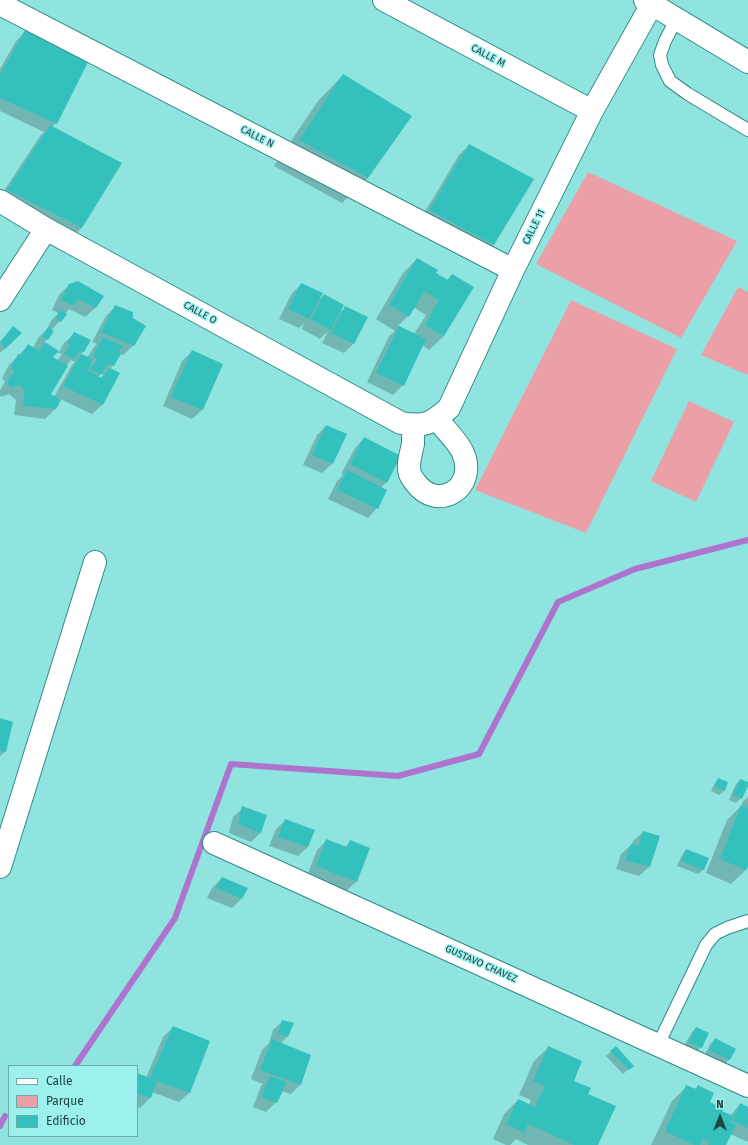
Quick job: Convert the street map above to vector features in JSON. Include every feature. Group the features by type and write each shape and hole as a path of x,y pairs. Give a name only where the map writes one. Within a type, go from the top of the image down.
{"street":[{"name":"CALLE M","path":"384,0 592,111"},
{"name":"CALLE 11","path":"408,424 426,424 436,419 448,408 513,270 592,111 649,2"},
{"path":"649,2 748,62"},
{"name":"CALLE N","path":"0,4 513,270"},
{"name":"CALLE O","path":"0,201 46,228 408,424"},
{"path":"0,300 46,228"},
{"path":"408,424 412,444 409,464 410,475 422,490 436,496 451,494 460,487 466,477 467,464 463,451 436,419"},
{"path":"0,867 95,562"},
{"name":"GUSTAVO CHAVEZ","path":"214,843 748,1086"}],"lane":[{"path":"677,18 665,41 660,55 662,65 670,81 688,94 748,130"},
{"path":"658,1045 706,945 715,934 748,921"}],"green space":[{"path":"588,172 737,241 681,338 536,264"},
{"path":"738,287 748,292 748,375 701,355"},
{"path":"571,300 677,349 586,533 475,490"},
{"path":"689,401 734,422 696,502 651,481"}],"building":[{"path":"25,30 88,62 57,124 0,98 0,75"},
{"path":"343,74 412,116 368,178 299,140"},
{"path":"50,125 122,163 82,228 7,190"},
{"path":"469,144 534,179 494,245 429,210"},
{"path":"417,258 438,270 436,273 448,280 452,274 474,287 444,336 425,325 439,300 424,291 409,317 389,305"},
{"path":"78,281 104,296 96,308 78,299 74,306 61,300 69,284"},
{"path":"301,283 323,293 309,319 288,309"},
{"path":"324,294 344,305 331,330 311,319"},
{"path":"115,305 133,312 133,318 146,326 134,346 101,332"},
{"path":"345,306 368,317 354,344 331,333"},
{"path":"60,310 67,314 61,322 56,319"},
{"path":"13,326 22,333 5,349 0,342"},
{"path":"399,326 426,339 404,386 376,373"},
{"path":"48,327 54,331 48,340 42,337"},
{"path":"74,332 91,340 84,352 79,351 74,359 64,354 70,345 67,343"},
{"path":"103,337 124,346 119,350 121,354 114,366 108,364 101,375 90,369 97,360 93,355"},
{"path":"45,342 59,351 53,357 68,366 51,394 61,400 56,409 23,406 25,390 19,385 11,388 7,382 14,372 11,368 18,354 21,355 28,344 39,351"},
{"path":"192,350 223,364 203,410 171,397"},
{"path":"81,354 93,359 88,370 101,378 110,368 120,373 103,405 63,386"},
{"path":"326,425 347,434 333,464 312,455"},
{"path":"364,437 401,456 387,483 350,464"},
{"path":"347,470 387,490 378,509 337,490"},
{"path":"0,718 13,722 6,752 0,751"},
{"path":"718,778 728,782 725,791 715,787"},
{"path":"740,779 748,782 748,786 742,799 733,795"},
{"path":"741,805 748,808 748,867 746,870 720,859"},
{"path":"242,806 267,815 261,833 238,824"},
{"path":"285,819 315,830 308,847 278,837"},
{"path":"643,831 660,836 650,867 625,860 631,844 638,846"},
{"path":"326,839 347,847 350,840 370,848 357,882 316,866"},
{"path":"686,849 709,858 704,870 681,861"},
{"path":"222,877 248,888 242,899 216,888"},
{"path":"282,1020 294,1023 288,1037 278,1034"},
{"path":"173,1026 210,1041 190,1093 157,1081 151,1098 138,1094 138,1073 150,1078"},
{"path":"696,1027 709,1033 702,1048 688,1042"},
{"path":"715,1038 736,1049 730,1060 709,1050"},
{"path":"272,1039 311,1055 301,1085 260,1070"},
{"path":"548,1046 582,1061 574,1081 591,1088 588,1094 616,1106 598,1145 574,1145 528,1124 524,1133 506,1124 518,1099 535,1107 545,1086 533,1081"},
{"path":"616,1046 634,1066 629,1070 610,1051"},
{"path":"270,1076 287,1082 277,1103 261,1097"},
{"path":"686,1085 696,1089 698,1085 714,1093 710,1102 724,1109 722,1111 733,1116 730,1122 736,1125 726,1145 708,1145 710,1142 703,1139 700,1145 694,1145 665,1131"},
{"path":"740,1103 748,1107 748,1128 732,1121"}],"waterway":[{"path":"76,1065 175,918 231,764 398,776 479,754 558,602 635,569 748,540"},
{"path":"0,1126 5,1116"}]}
